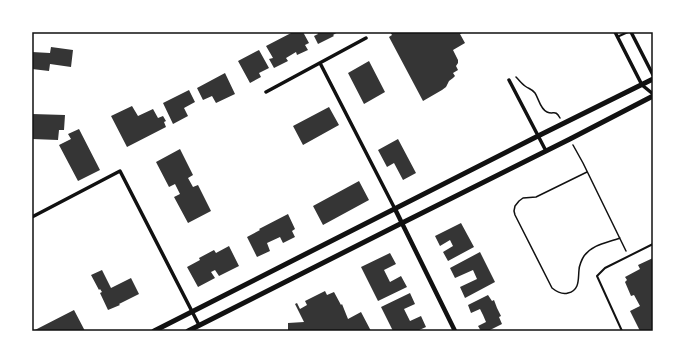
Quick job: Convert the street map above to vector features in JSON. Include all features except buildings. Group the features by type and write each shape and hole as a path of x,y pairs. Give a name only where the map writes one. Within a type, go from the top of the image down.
{"main road":[{"path":"154,331 653,79"},
{"path":"188,331 402,222 546,151 653,95"}],"street":[{"path":"615,32 642,85 653,95"},
{"path":"631,32 653,75"},
{"path":"266,92 366,38"},
{"path":"320,63 395,208 455,331"},
{"path":"509,80 546,151"},
{"path":"32,217 120,171 199,325"}],"lane":[{"path":"617,37 628,32"},
{"path":"622,331 597,276 605,268 653,244"}],"path":[{"path":"516,77 526,87 532,89 544,110 549,113 554,112 557,114"},
{"path":"573,145 629,256"},
{"path":"587,172 536,197 523,198 515,206 515,215 552,288 561,294 572,292 578,283 579,269 584,256 589,250 596,246 620,238"}]}
